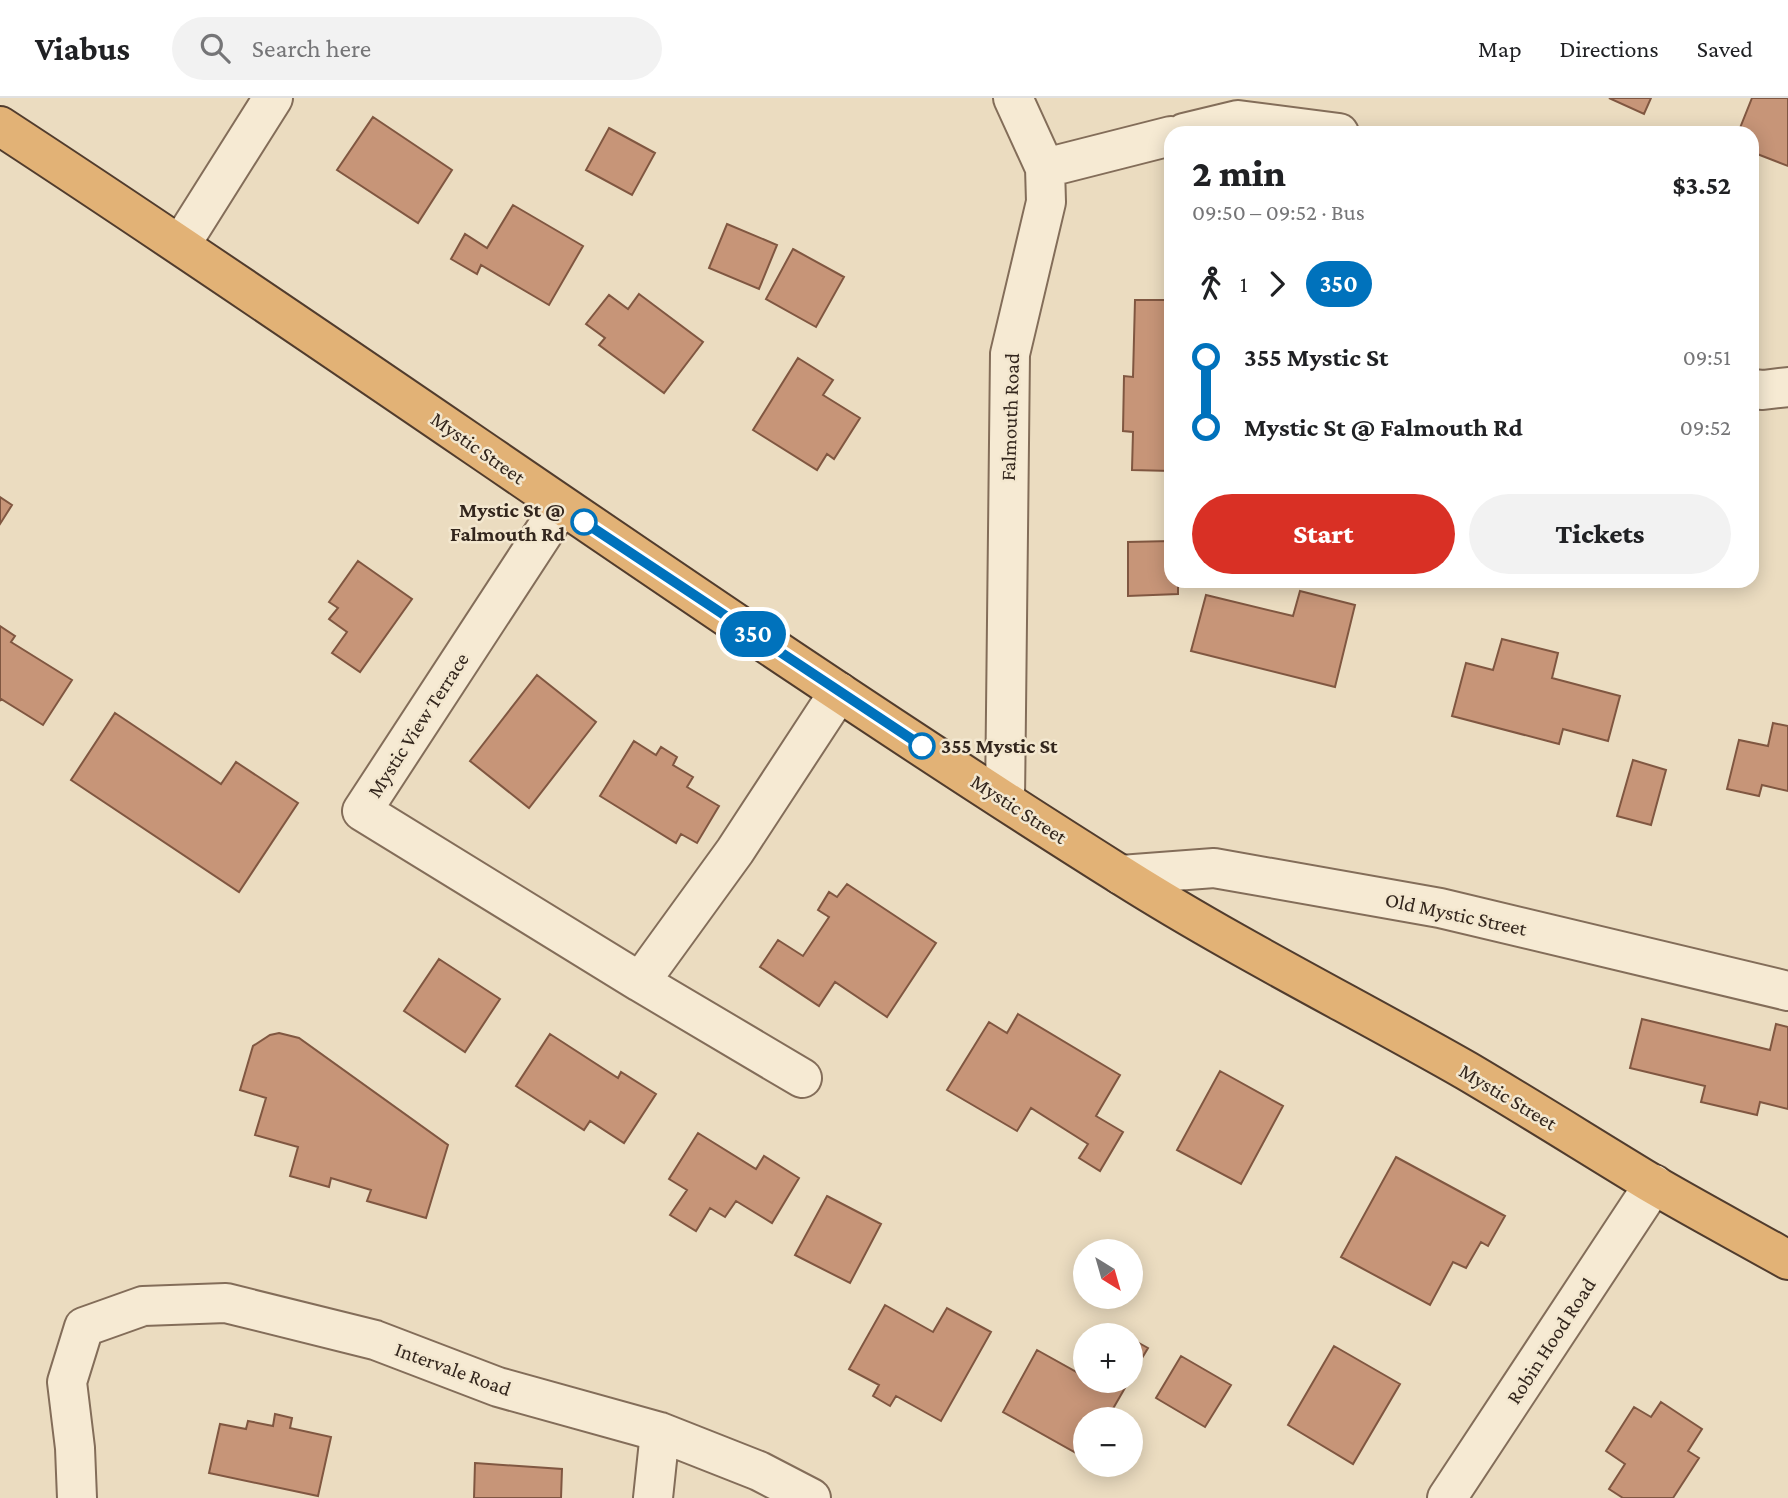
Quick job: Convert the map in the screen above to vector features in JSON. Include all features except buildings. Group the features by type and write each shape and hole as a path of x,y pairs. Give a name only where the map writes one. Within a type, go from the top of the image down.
{"highway":[{"name":"Mystic Street","path":"0,126 181,244 561,506 839,692 1121,875 1308,984 1465,1071 1788,1260"}],"street":[{"path":"181,244 273,98"},
{"path":"1013,98 1045,168 1164,138"},
{"path":"1213,126 1238,120 1285,126"},
{"name":"Falmouth Road","path":"1005,800 1010,354 1046,202 1045,168"},
{"path":"1759,389 1788,387"},
{"name":"Mystic View Terrace","path":"561,506 362,811 802,1078"},
{"path":"640,982 735,851 839,692"},
{"name":"Old Mystic Street","path":"1121,875 1214,868 1440,908 1788,991"},
{"name":"Robin Hood Road","path":"1447,1498 1654,1184"},
{"name":"Intervale Road","path":"77,1498 75,1448 66,1381 85,1327 142,1306 226,1303 375,1340 498,1387 660,1432 759,1471 811,1498"},
{"path":"653,1498 660,1432"}],"bus line":[{"name":"350","path":"584,522 922,746"}],"place":[{"name":"Mystic St @ Falmouth Rd","path":"584,522"},
{"name":"355 Mystic St","path":"922,746"}]}
